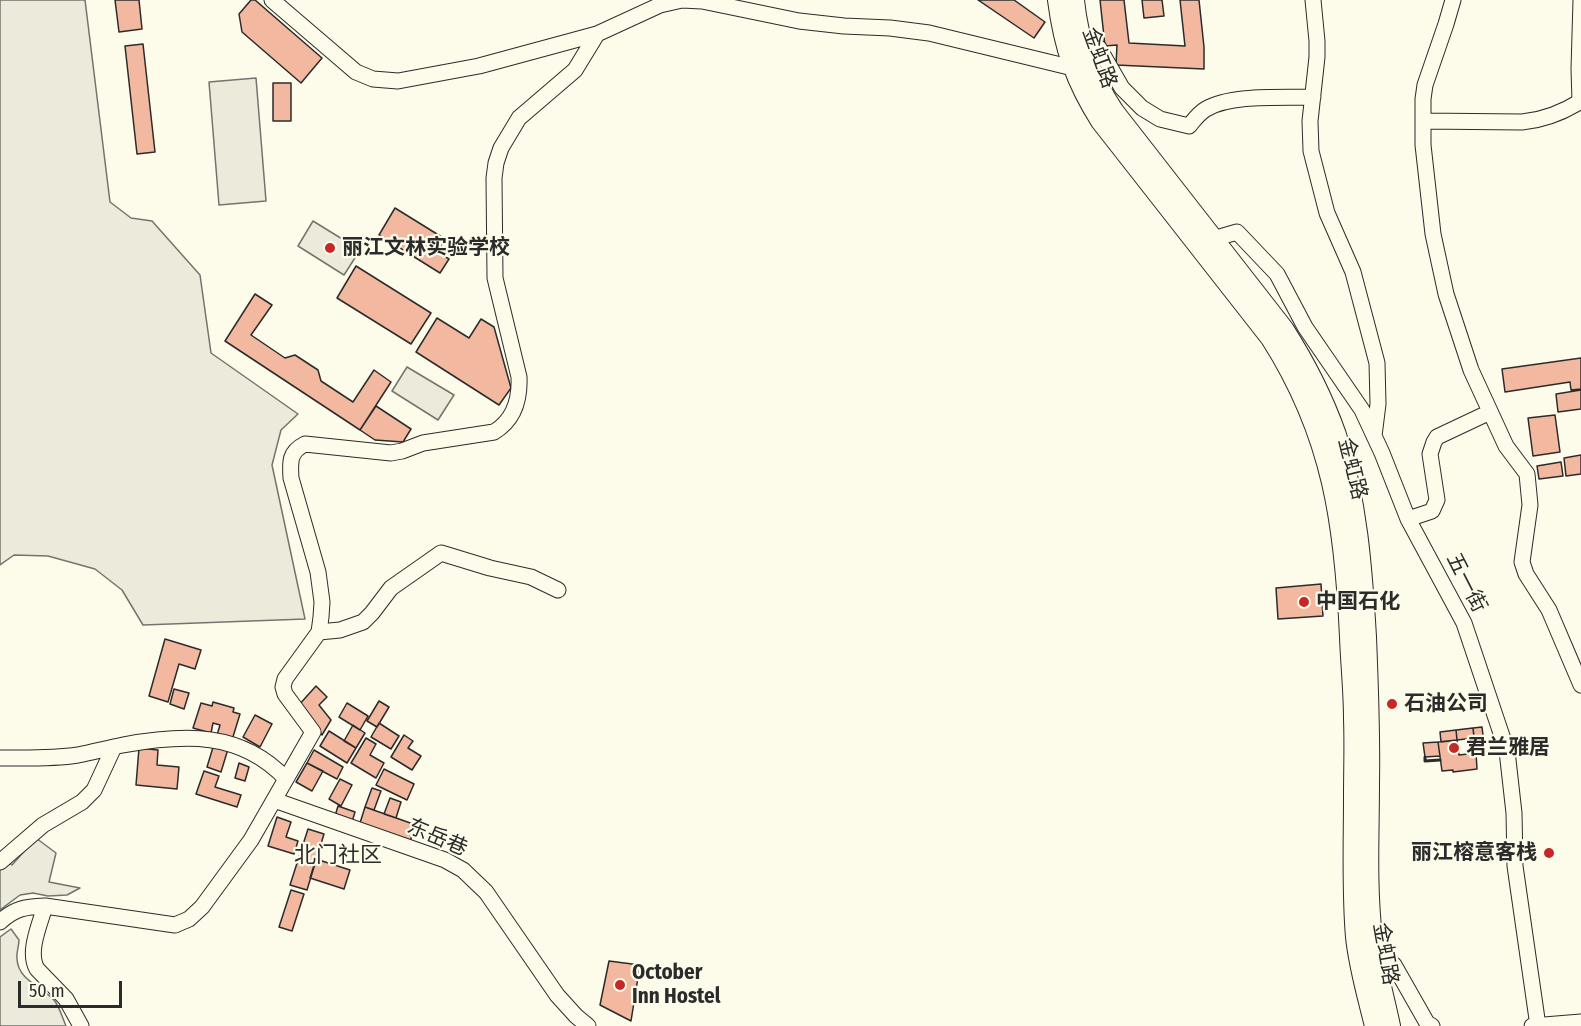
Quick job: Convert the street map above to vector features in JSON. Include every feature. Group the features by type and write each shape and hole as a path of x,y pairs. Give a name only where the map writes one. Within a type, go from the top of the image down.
{"main road":[{"name":"金虹路","path":"1058,0 1065,43 1083,92 1101,121 1271,338 1303,395 1321,440 1338,512 1347,576 1354,717 1354,899 1360,959 1375,1026"},
{"name":"金虹路","path":"1074,0 1080,39 1090,70 1105,99 1271,312 1306,366 1336,435 1350,490 1363,586 1370,717 1369,898 1375,956 1390,1026"}],"street":[{"path":"272,0 357,72 381,81 398,81 478,66 597,34 660,5 692,0 799,21 929,33 1073,68"},
{"path":"1313,0 1317,57 1310,122 1311,152 1327,213 1353,272 1377,363 1378,404 1374,436"},
{"path":"1453,0 1425,85 1423,99 1423,145 1433,234 1458,332 1471,370 1506,446 1527,474 1530,504 1522,562 1526,574 1549,610 1581,685"},
{"path":"1423,121 1535,121 1558,114 1580,102 1581,0"},
{"path":"0,922 15,911 28,907 45,906 175,925 196,914 250,840 314,732 285,694 283,683 319,632 322,602 318,572 291,478 290,465 293,453 305,444 394,453 423,443 494,432 508,420 516,406 520,388 495,278 494,178 496,163 501,148 519,118 575,70 597,34"},
{"path":"1080,39 1099,48 1122,87 1142,108 1160,119 1188,126 1203,110 1218,103 1232,100 1313,97"},
{"name":"五一街","path":"1213,238 1237,232 1278,274 1305,327 1362,410 1408,519 1464,623 1507,751 1514,813 1515,866 1538,1026"},
{"path":"1408,519 1435,507 1437,500 1430,454 1437,437 1490,412"},
{"path":"319,632 340,630 363,622 391,588 441,553 490,568 531,577 558,590"},
{"path":"0,758 39,759 77,755 114,747 179,738 224,742 246,749 272,765 286,779"},
{"path":"0,862 43,825 82,802 94,790 114,747"},
{"name":"东岳巷","path":"274,800 445,861 463,870 486,892 561,1001 588,1026"},
{"path":"45,906 33,951 34,963 66,999 81,1026"},
{"path":"1375,956 1394,965 1427,1023 1432,1026"},
{"path":"1532,1026 1581,1022"}],"shaded area":[{"path":"0,0 85,0 110,202 131,218 152,221 200,275 211,353 298,414 281,430 272,465 305,619 143,625 122,590 95,569 48,556 14,555 0,565"},
{"path":"256,78 266,201 219,205 209,82"},
{"path":"313,221 360,250 344,275 298,246"},
{"path":"407,367 454,395 438,420 392,391"},
{"path":"36,838 56,853 49,882 80,888 67,895 48,896 33,893 20,895 0,910 0,854 12,865"},
{"path":"11,929 19,940 18,966 31,983 54,1000 66,1026 0,1026 0,937"}],"building":[{"path":"115,0 139,0 142,29 119,32"},
{"path":"251,0 255,0 322,58 301,83 242,32 239,14"},
{"path":"978,0 1014,0 1045,22 1034,38"},
{"path":"1100,0 1124,0 1129,43 1185,46 1180,0 1199,0 1204,69 1116,65 1117,45 1105,46"},
{"path":"1142,0 1162,0 1164,16 1144,18"},
{"path":"143,44 155,152 137,154 125,46"},
{"path":"273,83 291,83 291,121 273,121"},
{"path":"395,208 445,239 437,252 449,259 440,273 379,235"},
{"path":"356,266 431,313 411,344 337,298"},
{"path":"255,294 272,305 251,335 285,358 295,355 318,370 321,381 353,402 374,370 391,382 360,430 225,341"},
{"path":"437,318 469,338 481,319 494,327 511,388 499,405 416,352"},
{"path":"1581,358 1581,389 1571,390 1570,382 1505,392 1502,369"},
{"path":"1581,390 1581,409 1558,412 1556,394"},
{"path":"376,406 411,429 403,442 375,440 360,430"},
{"path":"1555,415 1560,452 1533,456 1528,418"},
{"path":"1581,455 1581,474 1566,476 1564,458"},
{"path":"1561,462 1563,476 1539,479 1537,466"},
{"path":"1321,584 1323,616 1278,619 1276,588"},
{"path":"165,639 201,650 195,669 179,664 168,702 149,696"},
{"path":"316,686 327,697 319,705 331,720 322,735 298,706"},
{"path":"174,689 189,693 184,709 170,704"},
{"path":"379,701 389,707 377,727 367,721"},
{"path":"213,702 234,708 233,712 240,714 232,740 217,735 220,725 213,723 211,733 193,728 201,703 212,706"},
{"path":"347,703 368,716 360,730 339,717"},
{"path":"255,715 272,724 260,747 243,737"},
{"path":"379,723 399,736 391,749 371,737"},
{"path":"353,725 365,733 356,748 344,741"},
{"path":"1482,727 1485,752 1476,753 1473,728"},
{"path":"1473,728 1474,738 1457,740 1456,730"},
{"path":"1456,730 1457,740 1441,742 1440,732"},
{"path":"329,731 356,748 347,763 320,746"},
{"path":"404,735 413,741 408,748 421,756 412,770 391,757"},
{"path":"366,738 376,744 370,755 384,763 376,778 351,763"},
{"path":"1457,740 1459,755 1476,753 1477,769 1442,771 1438,742"},
{"path":"1438,742 1440,756 1425,757 1423,743"},
{"path":"214,744 228,749 221,772 207,767"},
{"path":"139,748 158,750 157,765 179,767 177,789 136,785"},
{"path":"314,750 343,767 337,779 307,763"},
{"path":"239,763 249,767 245,781 235,778"},
{"path":"307,763 323,771 312,791 296,782"},
{"path":"384,769 414,784 407,800 376,785"},
{"path":"204,771 219,776 215,787 241,795 237,807 196,794"},
{"path":"340,779 352,785 341,806 329,799"},
{"path":"372,788 381,791 374,810 365,807"},
{"path":"390,798 401,802 396,818 384,814"},
{"path":"338,806 355,812 352,822 335,816"},
{"path":"365,807 416,825 410,841 360,823"},
{"path":"277,817 291,822 286,837 298,841 294,854 268,846"},
{"path":"308,829 324,834 307,890 290,885"},
{"path":"316,859 350,870 344,889 310,878"},
{"path":"291,890 304,894 292,931 279,927"},
{"name":"October Inn Hostel","path":"609,961 640,965 631,1021 600,1005"}],"wall":[{"path":"1425,757 1425,761 1440,760"}],"place":[{"name":"丽江文林实验学校","path":"330,248"},
{"name":"中国石化","path":"1304,602"},
{"name":"石油公司","path":"1392,704"},
{"name":"君兰雅居","path":"1454,748"},
{"name":"丽江榕意客栈","path":"1549,853"},
{"name":"October Inn Hostel","path":"620,985"}],"district":[{"name":"北门社区","path":"338,856"}]}
